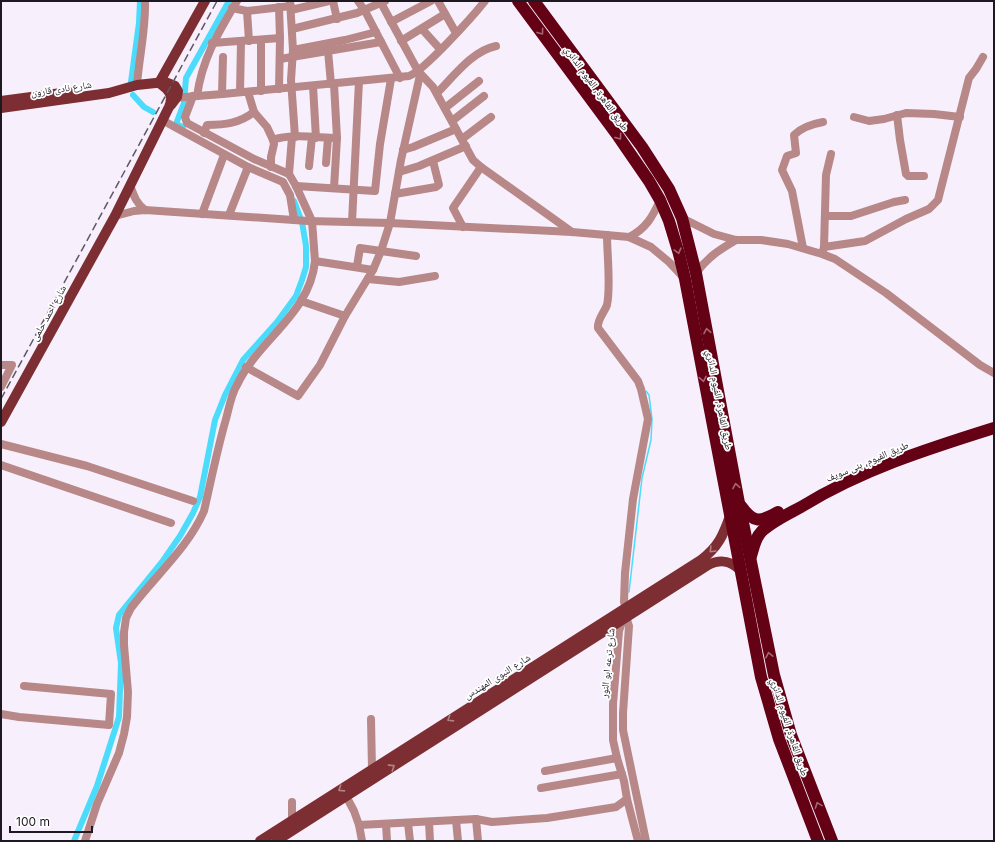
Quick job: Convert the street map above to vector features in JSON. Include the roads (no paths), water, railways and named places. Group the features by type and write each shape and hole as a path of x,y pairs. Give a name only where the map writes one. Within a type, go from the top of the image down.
{"highway":[{"name":"طريق القاهرة, الفيوم الدائري","path":"518,1 637,163 660,200 674,237 685,279 750,626 761,677 772,719 788,766 818,841"},
{"name":"طريق القاهرة, الفيوم الدائري","path":"534,1 634,136 662,178 676,202 682,218 696,273 739,504 774,675 785,715 832,841"},
{"path":"576,79 586,71"},
{"path":"710,416 723,414"},
{"name":"طريق الفيوم, بنى سويف","path":"739,504 752,519 761,520 862,466 904,450 994,420"},
{"name":"طريق الفيوم, بنى سويف","path":"750,559 754,544 762,531 778,520 834,488 899,459 994,428"},
{"path":"750,626 763,624"}],"main road":[{"path":"159,83 205,1"},
{"name":"شارع نادى قارون","path":"1,108 109,93 137,85 167,82 175,86 183,98"},
{"name":"شارع نادى قارون","path":"1,101 43,94 113,88 123,89"},
{"name":"شارع احمد حلمى","path":"1,422 115,216 162,120 183,98"},
{"name":"شارع النبوى المهندس","path":"626,612 710,553 717,546 722,537 730,516"},
{"name":"شارع النبوى المهندس","path":"260,841 372,769 517,681 626,612 714,562 731,562 740,570"},
{"name":"شارع النبوى المهندس","path":"276,841 346,796 517,681"}],"street":[{"path":"137,85 139,58 145,26 145,1"},
{"path":"289,174 271,167 191,126 185,120 183,98 201,72 212,43 234,5 248,11 329,1"},
{"path":"333,1 337,18"},
{"path":"358,1 365,10 400,78"},
{"path":"391,22 431,1"},
{"path":"438,1 456,33"},
{"path":"246,366 298,396 320,364 345,316 373,270 381,251 390,223 419,73 485,1"},
{"path":"292,29 365,10 382,2 391,22 419,73 433,86 473,160 572,232"},
{"path":"84,841 96,804 119,753 124,734 127,717 128,692 124,645 126,618 131,608 181,548 200,522 236,386 246,366 278,332 301,301 311,282 315,261 310,221 296,186 289,174 294,137 291,6"},
{"path":"279,7 279,89"},
{"path":"248,11 245,41 244,92 254,112 267,127 273,140 274,144 271,157 271,167"},
{"path":"401,41 445,14"},
{"path":"422,29 440,49"},
{"path":"280,59 292,54 376,32"},
{"path":"212,43 280,38"},
{"path":"261,40 261,91"},
{"path":"292,54 328,51 381,42"},
{"path":"437,93 470,60 487,48 496,46"},
{"path":"328,51 333,84 337,138 334,188"},
{"path":"682,218 714,234 736,240 761,240 803,248 823,250 865,241 929,208 935,204 941,193 969,78 975,71 983,56"},
{"path":"222,94 223,57"},
{"path":"183,98 391,79 419,73"},
{"path":"296,186 375,191 380,144 391,79"},
{"path":"445,108 479,81"},
{"path":"352,222 359,82"},
{"path":"309,166 314,137 313,86"},
{"path":"404,150 413,147 454,125 484,96"},
{"path":"204,133 208,125 236,122 248,117 254,112"},
{"path":"854,117 869,121 884,119 897,114 910,113 960,117"},
{"path":"897,114 906,174 908,176 924,176"},
{"path":"399,172 433,160 464,143 491,117"},
{"path":"162,120 224,155 283,182 290,195 296,220"},
{"path":"803,248 792,191 782,170 788,156 796,152 794,135 806,126 823,122"},
{"path":"273,140 278,138 294,137 337,138"},
{"path":"326,163 328,138"},
{"path":"823,250 826,175 831,154"},
{"path":"202,214 224,155"},
{"path":"395,194 436,187 439,185 433,160"},
{"path":"229,215 248,167"},
{"path":"463,227 453,208 481,167"},
{"path":"130,185 135,198 145,210"},
{"path":"629,237 642,230 647,224 660,200"},
{"path":"825,216 851,216 894,202 905,200"},
{"path":"115,216 145,210 310,221 390,223 572,232 629,237 651,247 669,262 685,279"},
{"path":"607,235 608,295 598,328 638,381 648,416 633,499 625,573 624,602 626,612"},
{"path":"696,273 705,261 716,252 736,240"},
{"path":"357,266 360,248 416,256"},
{"path":"823,250 834,260 886,293 980,365 994,373"},
{"path":"315,261 357,266 373,270"},
{"path":"368,279 399,282 435,276"},
{"path":"301,301 345,316"},
{"path":"1,365 12,366 1,387"},
{"path":"1,444 87,466 193,501"},
{"path":"1,465 171,523"},
{"name":"شارع ترعه ابو النور","path":"626,612 619,628 613,704 613,740 616,758 625,784 627,799 638,841"},
{"name":"شارع ترعه ابو النور","path":"626,612 629,626 623,730 646,841"},
{"path":"1,714 109,725 111,694 24,686"},
{"path":"371,719 372,769"},
{"path":"545,771 616,758"},
{"path":"541,788 622,774"},
{"path":"346,796 354,811 362,841"},
{"path":"359,826 476,819 492,822 546,818 616,807 627,799"},
{"path":"292,802 292,821"},
{"path":"476,819 478,841"},
{"path":"456,820 458,841"},
{"path":"429,822 430,841"},
{"path":"408,823 410,841"},
{"path":"386,824 387,841"}],"waterway":[{"path":"131,82 139,23 140,1"},
{"path":"183,127 176,124 184,103 186,78 229,1"},
{"path":"133,95 144,107 153,112"},
{"path":"74,841 97,786 119,717 121,663 116,628 119,615 162,562 180,536 193,513 200,497 215,420 225,395 243,360 277,322 296,296 302,280 306,267 306,246 302,222 294,201"},
{"path":"629,592 642,478 651,440 652,419 649,395 646,391"}],"railway":[{"path":"1,399 217,1"}]}
